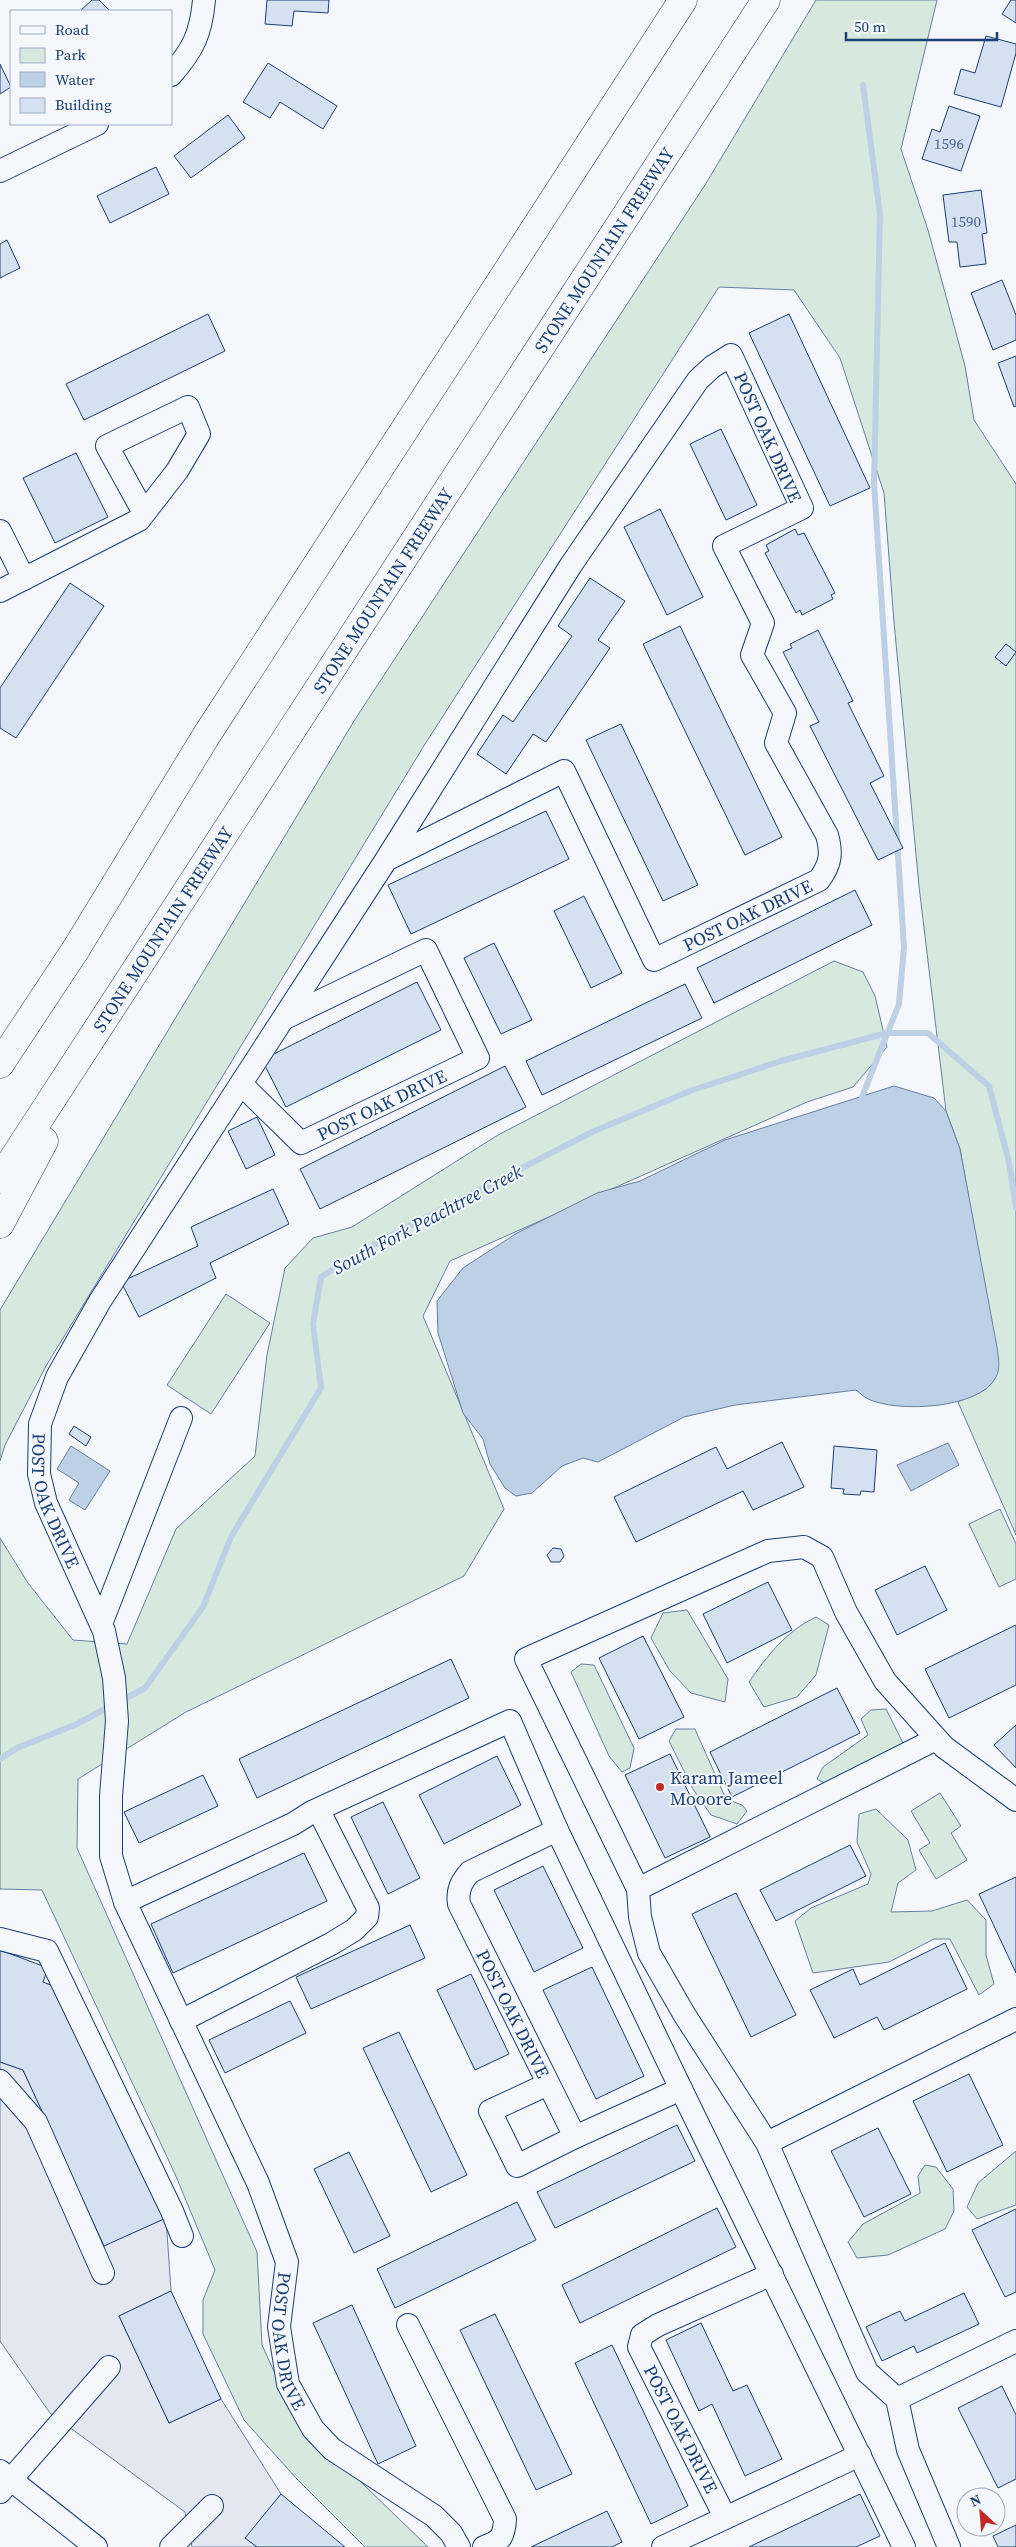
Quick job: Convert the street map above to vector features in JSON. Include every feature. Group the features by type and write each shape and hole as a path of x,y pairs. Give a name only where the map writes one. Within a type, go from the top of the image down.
{"highway":[{"path":"0,1064 76,949 206,736 683,0"},
{"name":"STONE MOUNTAIN FREEWAY","path":"0,1180 766,0"},
{"path":"0,1050 76,949"},
{"path":"0,1224 133,975"}],"street":[{"path":"172,75 188,56 202,25 204,0"},
{"path":"0,171 95,125"},
{"name":"POST OAK DRIVE","path":"386,860 564,771 654,960 820,880 829,867 831,850 827,835 776,743 785,713 752,655 763,623 724,546 802,508 731,355 712,367 698,380 572,565 242,1085 100,1301 57,1377 40,1424 39,1474 46,1503 101,1624 114,1678 117,1721 111,1796 111,1856 125,1902 258,2183 287,2262 279,2327 288,2384 313,2430 332,2450 434,2516 451,2533 459,2547"},
{"path":"0,591 139,520 177,471 199,434 188,407 107,446 144,513"},
{"path":"0,531 24,579"},
{"name":"POST OAK DRIVE","path":"242,1085 301,1143 478,1058 426,950 284,1018"},
{"path":"101,1624 181,1418"},
{"path":"949,2547 908,2450 897,2399 868,2372 766,2143 684,2014 650,1953 640,1917 638,1889 526,1658 768,1551 804,1547 822,1557 846,1612 885,1681 944,1747 1016,1800"},
{"path":"125,1902 293,1824 312,1812 510,1721 558,1830 681,2089 860,2455 902,2546"},
{"path":"638,1889 936,1739"},
{"path":"180,2021 331,1944 354,1930 367,1917 368,1908 321,1815 312,1812"},
{"name":"POST OAK DRIVE","path":"558,1830 470,1872 462,1881 457,1894 459,1904 575,2137"},
{"path":"0,1938 47,1951 172,2211 182,2236"},
{"path":"766,2143 1016,2019"},
{"path":"0,2081 36,2122 103,2273"},
{"path":"548,2084 490,2112 517,2166 575,2137 681,2089"},
{"name":"POST OAK DRIVE","path":"725,2517 639,2347 642,2334 772,2274"},
{"path":"408,2325 505,2518 504,2534 499,2541 484,2547"},
{"path":"897,2399 1016,2341"},
{"path":"96,2547 4,2481 109,2367"},
{"path":"672,2545 725,2517 860,2455"},
{"path":"171,2547 212,2506"}],"green space":[{"path":"816,0 937,0 901,149 928,230 965,366 974,420 1016,484 1016,1535 958,1402 986,1389 998,1362 960,1149 946,1111 919,886 884,493 840,358 794,290 719,287 425,744 46,1366 5,1445 0,1461 0,1310 354,721 705,185"},
{"path":"834,961 863,972 875,996 887,1047 853,1087 807,1102 450,1261 423,1316 504,1509 464,1576 186,1712 78,1779 77,1848 257,2252 262,2345 295,2418 428,2547 365,2547 296,2478 244,2420 203,2334 203,2300 215,2270 175,2174 42,1890 0,1889 0,1538 28,1583 73,1640 127,1644 176,1529 255,1456 267,1355 285,1268 313,1238 352,1227 498,1135"},
{"path":"226,1294 270,1323 211,1414 167,1385"},
{"path":"1000,1509 1016,1544 1016,1579 999,1587 969,1524"},
{"path":"687,1610 728,1679 725,1702 691,1693 670,1671 651,1638 663,1613"},
{"path":"816,1617 829,1625 816,1675 797,1697 764,1707 749,1682 770,1654 786,1637 795,1629"},
{"path":"581,1664 594,1665 634,1748 630,1768 622,1772 609,1756 571,1672"},
{"path":"886,1709 905,1747 828,1785 817,1779 823,1767 868,1735 861,1719 871,1710"},
{"path":"676,1729 695,1729 726,1799 742,1805 747,1811 737,1824 711,1815 693,1789 669,1741"},
{"path":"940,1793 961,1826 951,1833 967,1860 936,1879 919,1850 930,1843 911,1811"},
{"path":"876,1809 908,1840 916,1870 898,1883 891,1912 932,1911 967,1900 986,1920 986,1955 994,1984 979,1995 950,1939 934,1939 889,1962 813,1973 795,1921 811,1908 868,1884 871,1874 857,1842 859,1814"},
{"path":"1016,2151 1016,2205 977,2219 967,2207 978,2183"},
{"path":"925,2165 936,2167 953,2189 954,2211 945,2229 888,2255 857,2258 848,2242 863,2224 920,2193 918,2176"}],"shaded area":[{"path":"0,2062 23,2070 104,2245 166,2218 171,2291 119,2316 169,2423 221,2399 281,2494 246,2538 257,2547 192,2547 185,2512 50,2413 0,2341"}],"water":[{"path":"894,1086 934,1098 946,1111 960,1149 997,1347 998,1373 987,1388 974,1396 957,1402 917,1407 881,1403 868,1399 856,1390 735,1405 684,1417 598,1462 583,1458 562,1466 532,1493 516,1496 505,1488 490,1464 483,1439 463,1413 438,1333 437,1301 463,1268 517,1233 597,1193 640,1181 725,1140"},
{"path":"948,1443 959,1465 911,1491 897,1465"},
{"path":"71,1446 110,1471 85,1510 69,1500 79,1483 57,1469"}],"building":[{"path":"92,0 99,0 109,10 81,10"},
{"path":"267,0 329,0 328,13 294,11 292,26 265,24"},
{"path":"1011,0 1016,0 1016,23 1002,14"},
{"path":"986,36 1016,44 1016,53 1001,107 954,94 961,69 975,73"},
{"path":"268,63 337,106 323,129 280,102 270,118 243,102"},
{"path":"0,64 10,88 0,94"},
{"path":"949,106 980,116 961,171 922,159 932,129 940,132"},
{"path":"228,115 245,138 191,178 174,156"},
{"path":"156,167 169,194 110,223 97,196"},
{"path":"981,190 987,233 982,234 986,264 960,267 957,242 949,242 943,195"},
{"path":"7,240 20,268 0,278 0,244"},
{"path":"1002,280 1016,315 1016,340 993,350 971,293"},
{"path":"208,314 225,351 84,420 66,384"},
{"path":"789,314 870,488 830,506 749,333"},
{"path":"1016,356 1016,406 1014,407 998,363"},
{"path":"721,429 757,505 726,520 690,444"},
{"path":"76,453 108,517 55,543 23,478"},
{"path":"660,509 703,597 667,615 624,527"},
{"path":"795,529 798,535 804,533 835,593 831,595 833,599 802,615 800,610 796,613 765,553 769,551 766,545"},
{"path":"590,578 625,601 598,640 610,648 546,742 533,734 506,774 477,754 503,715 513,722 572,636 558,626"},
{"path":"70,583 104,606 16,738 0,728 0,688"},
{"path":"680,626 782,837 745,855 643,644"},
{"path":"818,630 853,701 848,703 884,776 870,783 903,848 878,860 810,726 819,722 783,652 792,648 790,644"},
{"path":"1006,644 1016,652 1006,666 995,657"},
{"path":"621,724 698,885 663,901 586,740"},
{"path":"546,811 569,859 411,934 388,885"},
{"path":"855,890 872,925 714,1003 697,968"},
{"path":"584,896 622,973 591,988 554,911"},
{"path":"494,943 532,1020 501,1034 464,958"},
{"path":"417,982 441,1030 286,1107 262,1060"},
{"path":"685,984 702,1018 542,1095 526,1061"},
{"path":"505,1066 526,1107 320,1209 300,1169"},
{"path":"257,1117 275,1155 246,1169 228,1131"},
{"path":"273,1189 289,1224 210,1263 216,1278 139,1317 121,1282 198,1246 191,1227"},
{"path":"74,1426 91,1437 86,1446 69,1434"},
{"path":"782,1442 804,1487 753,1510 743,1491 636,1542 614,1497 716,1447 727,1469"},
{"path":"834,1446 877,1450 874,1492 861,1491 860,1495 843,1494 844,1489 831,1488"},
{"path":"553,1548 561,1549 564,1556 560,1562 551,1562 547,1555"},
{"path":"925,1566 947,1610 897,1635 875,1590"},
{"path":"768,1582 792,1630 727,1663 703,1614"},
{"path":"1016,1625 1016,1685 949,1718 925,1669"},
{"path":"643,1636 684,1717 639,1739 599,1658"},
{"path":"451,1659 469,1698 257,1798 239,1759"},
{"path":"837,1688 860,1733 732,1797 710,1752"},
{"path":"1016,1725 1016,1768 994,1745"},
{"path":"670,1754 710,1837 665,1858 625,1775"},
{"path":"497,1756 521,1805 444,1844 419,1795"},
{"path":"203,1775 218,1806 139,1843 124,1812"},
{"path":"383,1802 420,1878 388,1894 351,1817"},
{"path":"850,1845 866,1876 776,1921 760,1890"},
{"path":"304,1853 327,1901 173,1973 151,1924"},
{"path":"543,1866 583,1948 534,1972 494,1890"},
{"path":"1016,1877 1016,1973 979,1894"},
{"path":"736,1893 796,2015 751,2037 692,1914"},
{"path":"410,1925 425,1958 311,2009 296,1977"},
{"path":"945,1943 967,1989 884,2030 877,2017 834,2038 810,1990 853,1969 860,1985"},
{"path":"0,1950 48,1968 43,1982 56,1987 166,2218 104,2246 23,2070 0,2062"},
{"path":"592,1967 644,2076 596,2099 543,1990"},
{"path":"471,1974 509,2054 475,2070 437,1990"},
{"path":"290,2001 306,2033 225,2073 209,2040"},
{"path":"399,2032 467,2175 431,2192 363,2048"},
{"path":"969,2074 1003,2145 947,2172 913,2101"},
{"path":"677,2125 695,2161 555,2228 537,2192"},
{"path":"878,2128 911,2194 864,2217 831,2151"},
{"path":"349,2152 390,2236 354,2253 314,2169"},
{"path":"517,2202 536,2240 395,2308 377,2269"},
{"path":"717,2208 736,2247 580,2323 562,2285"},
{"path":"1016,2209 1016,2292 1005,2297 972,2230"},
{"path":"171,2291 221,2399 169,2423 119,2316"},
{"path":"964,2293 979,2324 917,2353 914,2346 882,2361 866,2327 900,2311 905,2321"},
{"path":"352,2305 416,2446 378,2464 313,2323"},
{"path":"495,2314 572,2474 536,2490 460,2330"},
{"path":"701,2323 733,2391 747,2385 782,2459 745,2476 712,2404 699,2411 666,2340"},
{"path":"612,2345 688,2506 651,2524 575,2363"},
{"path":"1002,2386 1016,2415 1016,2479 998,2487 958,2408"},
{"path":"281,2494 345,2547 257,2547 245,2538"},
{"path":"860,2494 880,2536 856,2547 749,2547"},
{"path":"607,2511 622,2542 612,2547 531,2547"},
{"path":"1016,2525 1016,2547 998,2547 993,2537 1006,2537 1006,2530"}],"waterway":[{"path":"862,1097 899,1004 904,947 874,483 880,214 863,85"},
{"name":"South Fork Peachtree Creek","path":"121,1701 145,1688 203,1607 231,1537 321,1388 313,1324 321,1277 378,1242 592,1132 690,1091 781,1061 887,1033 928,1033 989,1086 1009,1162 1016,1208"},
{"name":"South Fork Peachtree Creek","path":"0,1759 17,1748 77,1724 112,1705"}],"place":[{"name":"Karam Jameel Mooore","path":"660,1787"}]}
